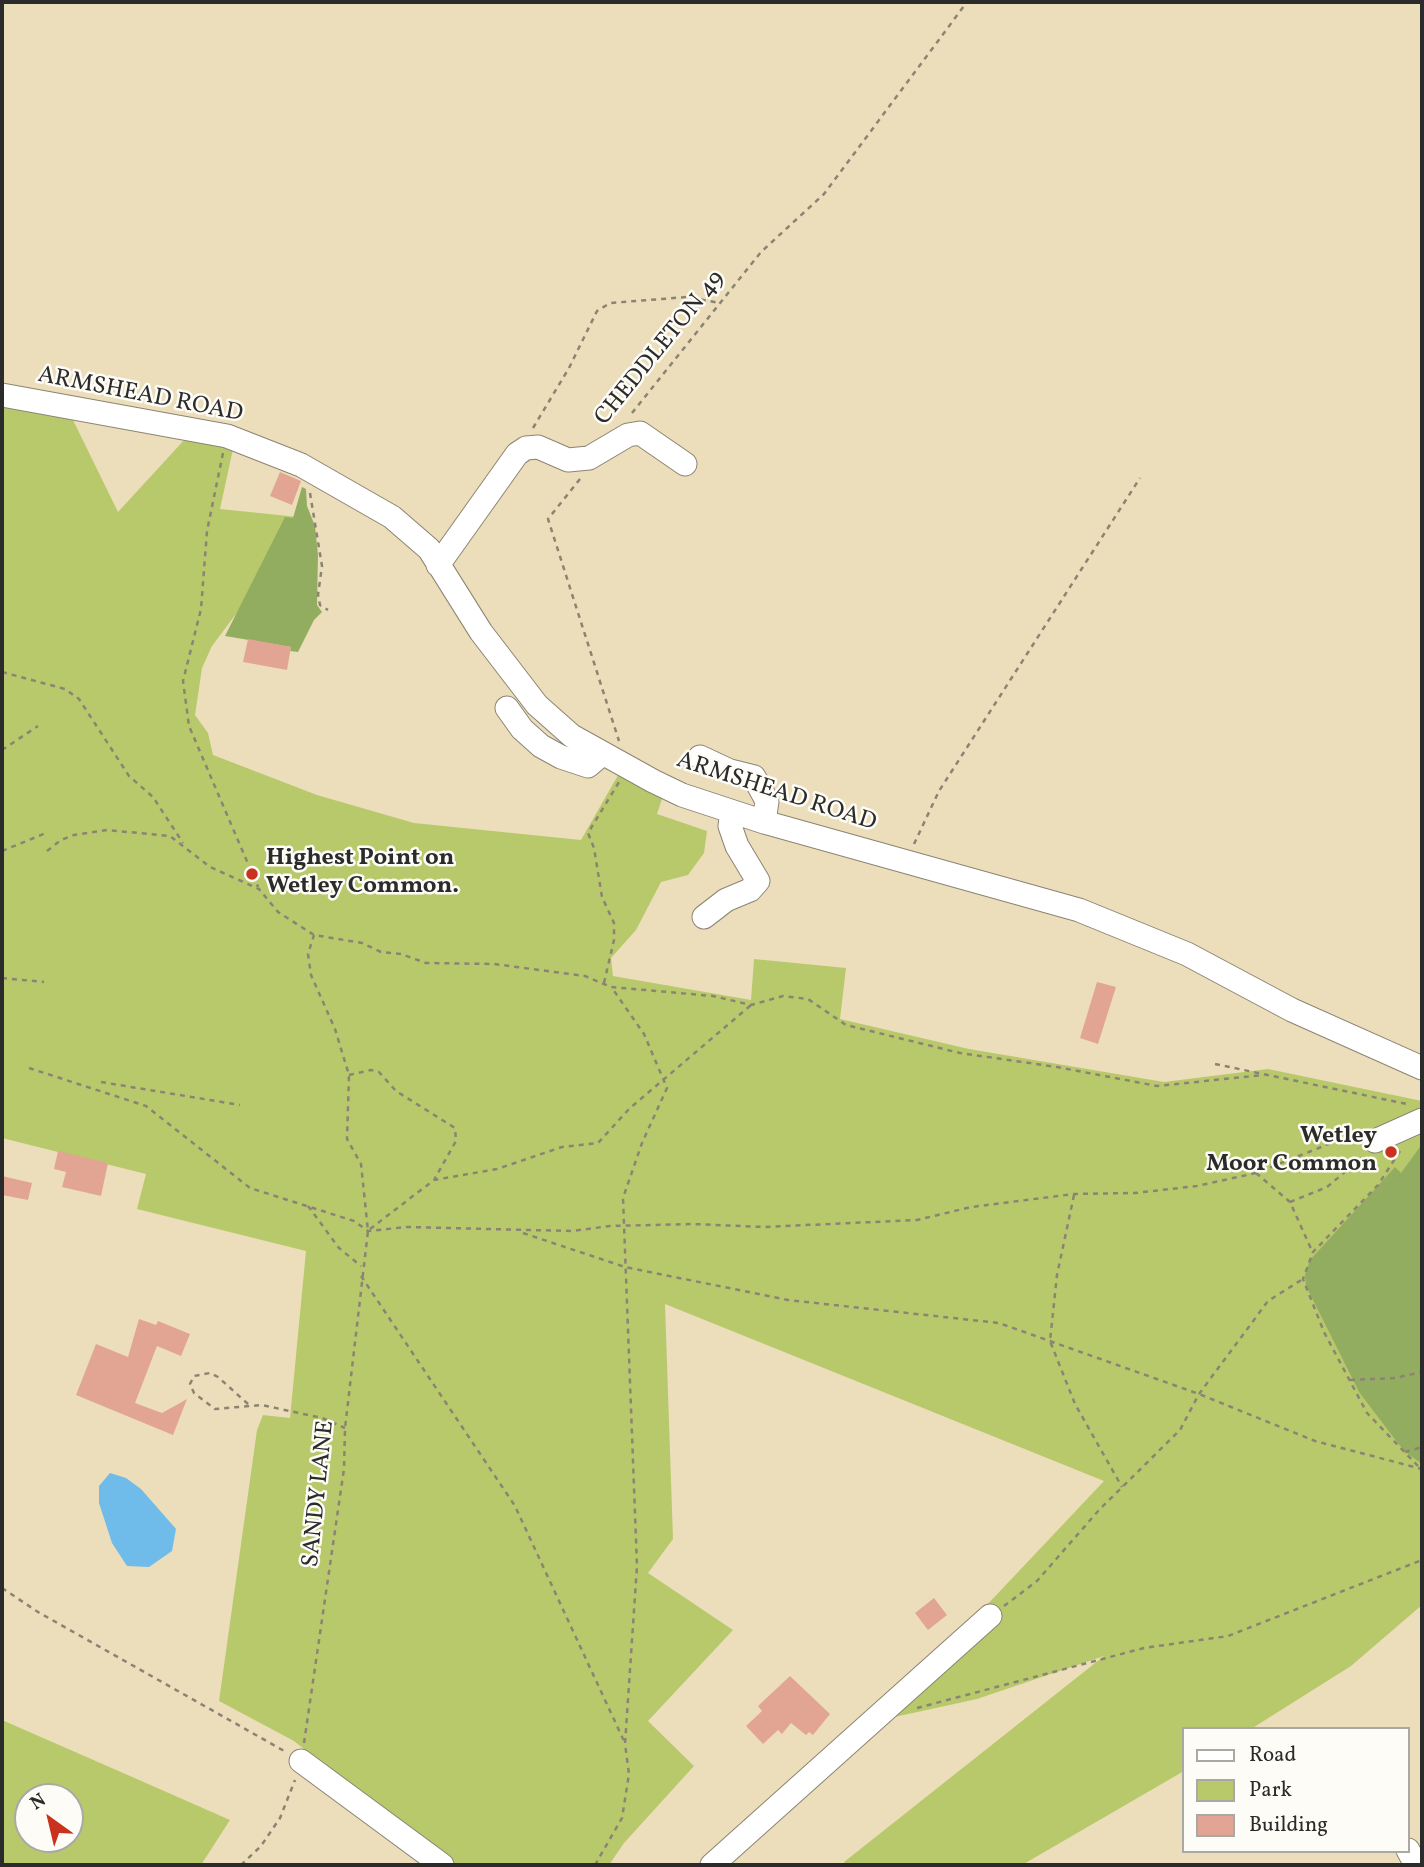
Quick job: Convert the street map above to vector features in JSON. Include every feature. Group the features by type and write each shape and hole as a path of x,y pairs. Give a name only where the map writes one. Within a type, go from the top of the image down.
{"street":[{"name":"ARMSHEAD ROAD","path":"2,395 227,436 315,472 410,530 438,565 481,632 537,705 572,736 601,755 682,795 764,822 1079,910 1187,954 1292,1010 1422,1068"},
{"path":"438,565 517,454 532,446 568,460 589,458 628,435 640,433 685,464"},
{"path":"507,708 522,729 541,746 561,757 588,766 601,755"},
{"path":"700,757 730,771 754,777 767,801 764,822"},
{"path":"704,917 726,900 750,890 758,881 737,846 730,826 732,812"},
{"path":"1371,1140 1416,1112"},
{"path":"712,1865 990,1616"},
{"path":"301,1761 442,1865"}],"path":[{"name":"CHEDDLETON 49","path":"630,416 761,252 824,194 967,2"},
{"path":"517,454 569,368 597,312 610,303 627,299 687,297 720,303"},
{"path":"227,436 207,531 201,609 183,681 190,726 259,889 278,912 314,935 362,943 381,952 401,954 426,963 494,964 584,976 604,983 611,987 645,1034 667,1088 642,1143 623,1198 637,1566 625,1744 629,1774 622,1818 595,1865"},
{"path":"315,472 310,499 320,541 322,566 318,595 320,605 328,610"},
{"path":"580,478 548,519 628,767 588,833 596,855 603,897 614,923 614,940 604,983"},
{"path":"907,862 939,791 1140,478"},
{"path":"2,672 65,689 79,699 129,776 153,797 185,846"},
{"path":"2,750 38,726"},
{"path":"47,851 61,840 74,835 107,830 170,836 210,867 259,889"},
{"path":"2,851 47,833"},
{"name":"SANDY LANE","path":"241,1865 261,1846 280,1818 301,1761 344,1469 345,1428 368,1231 361,1164 347,1139 349,1075 335,1029 311,975 308,954 314,935"},
{"path":"2,978 44,982"},
{"path":"611,987 713,996 751,1004 783,996 808,999 845,1025 960,1053 1057,1067 1157,1086 1263,1075"},
{"path":"434,1180 497,1169 562,1147 598,1143 663,1078 751,1004"},
{"path":"1215,1064 1416,1112"},
{"path":"29,1068 146,1106 250,1188 354,1221 368,1231 407,1227 518,1232 692,1224 764,1227 917,1220 971,1207 1074,1194 1135,1193 1197,1186 1256,1173 1371,1140"},
{"path":"349,1075 371,1070 379,1072 406,1098 455,1128 456,1141 434,1180 368,1231"},
{"path":"101,1082 240,1105"},
{"path":"1290,1202 1327,1187 1371,1140"},
{"path":"990,1616 1037,1581 1058,1553 1180,1430 1199,1394 1268,1301 1303,1279 1313,1252 1378,1185 1388,1165 1405,1145"},
{"path":"1256,1173 1290,1202 1313,1252"},
{"path":"1074,1194 1057,1275 1050,1341 1074,1404 1122,1487"},
{"path":"308,1206 339,1248 362,1267"},
{"path":"518,1232 625,1267 788,1300 999,1323 1199,1394 1315,1441 1422,1469"},
{"path":"361,1276 515,1506 625,1744"},
{"path":"1303,1279 1324,1332 1367,1413 1422,1469"},
{"path":"248,1404 210,1373 194,1376 190,1384 194,1392 215,1409 248,1404 322,1418 345,1428"},
{"path":"1350,1381 1422,1373"},
{"path":"1404,1452 1422,1447"},
{"path":"881,1714 930,1706 1144,1648 1228,1636 1422,1560"},
{"path":"2,1588 38,1612 301,1761"}],"green space":[{"path":"2,402 73,420 118,512 186,438 233,449 220,509 308,518 212,646 202,668 195,715 208,733 213,755 317,795 414,823 581,840 621,770 662,799 657,814 707,831 704,853 688,875 661,882 636,930 611,958 613,976 751,1000 754,959 846,968 840,1019 969,1049 1164,1082 1268,1069 1422,1101 1422,1605 1351,1666 1254,1727 1182,1727 1182,1772 1022,1865 846,1865 844,1862 1104,1656 977,1699 890,1718 985,1607 1104,1481 665,1304 673,1539 648,1573 733,1630 648,1721 694,1766 624,1843 609,1865 457,1865 386,1815 294,1741 219,1701 257,1430 263,1415 290,1418 306,1251 137,1209 146,1174 2,1138"},
{"path":"302,487 306,489 307,506 315,526 318,555 317,605 322,612 314,620 298,652 290,651 291,647 225,636 285,517 293,518"},
{"path":"1422,1144 1422,1464 1404,1451 1359,1392 1306,1286 1305,1275 1310,1260 1395,1167 1401,1173"},
{"path":"2,1720 230,1820 201,1865 2,1865"}],"water":[{"path":"110,1473 126,1478 141,1489 176,1529 172,1551 149,1567 127,1566 112,1543 99,1503 99,1486"}],"building":[{"path":"280,472 301,481 292,505 270,496"},
{"path":"248,639 291,647 287,670 243,662"},
{"path":"1097,982 1116,987 1098,1044 1080,1038"},
{"path":"58,1151 108,1163 101,1196 62,1187 66,1172 54,1169"},
{"path":"2,1176 32,1183 28,1200 2,1195"},
{"path":"139,1319 156,1325 158,1321 190,1334 181,1356 157,1346 135,1403 162,1413 187,1399 173,1435 76,1395 96,1344 128,1357"},
{"path":"934,1598 947,1615 928,1630 915,1613"},
{"path":"790,1676 830,1714 813,1735 809,1732 806,1735 791,1723 782,1734 778,1730 763,1744 746,1726 762,1711 758,1706"}],"place":[{"name":"Highest Point on Wetley Common.","path":"252,874"},
{"name":"Wetley Moor Common","path":"1391,1152"}]}
